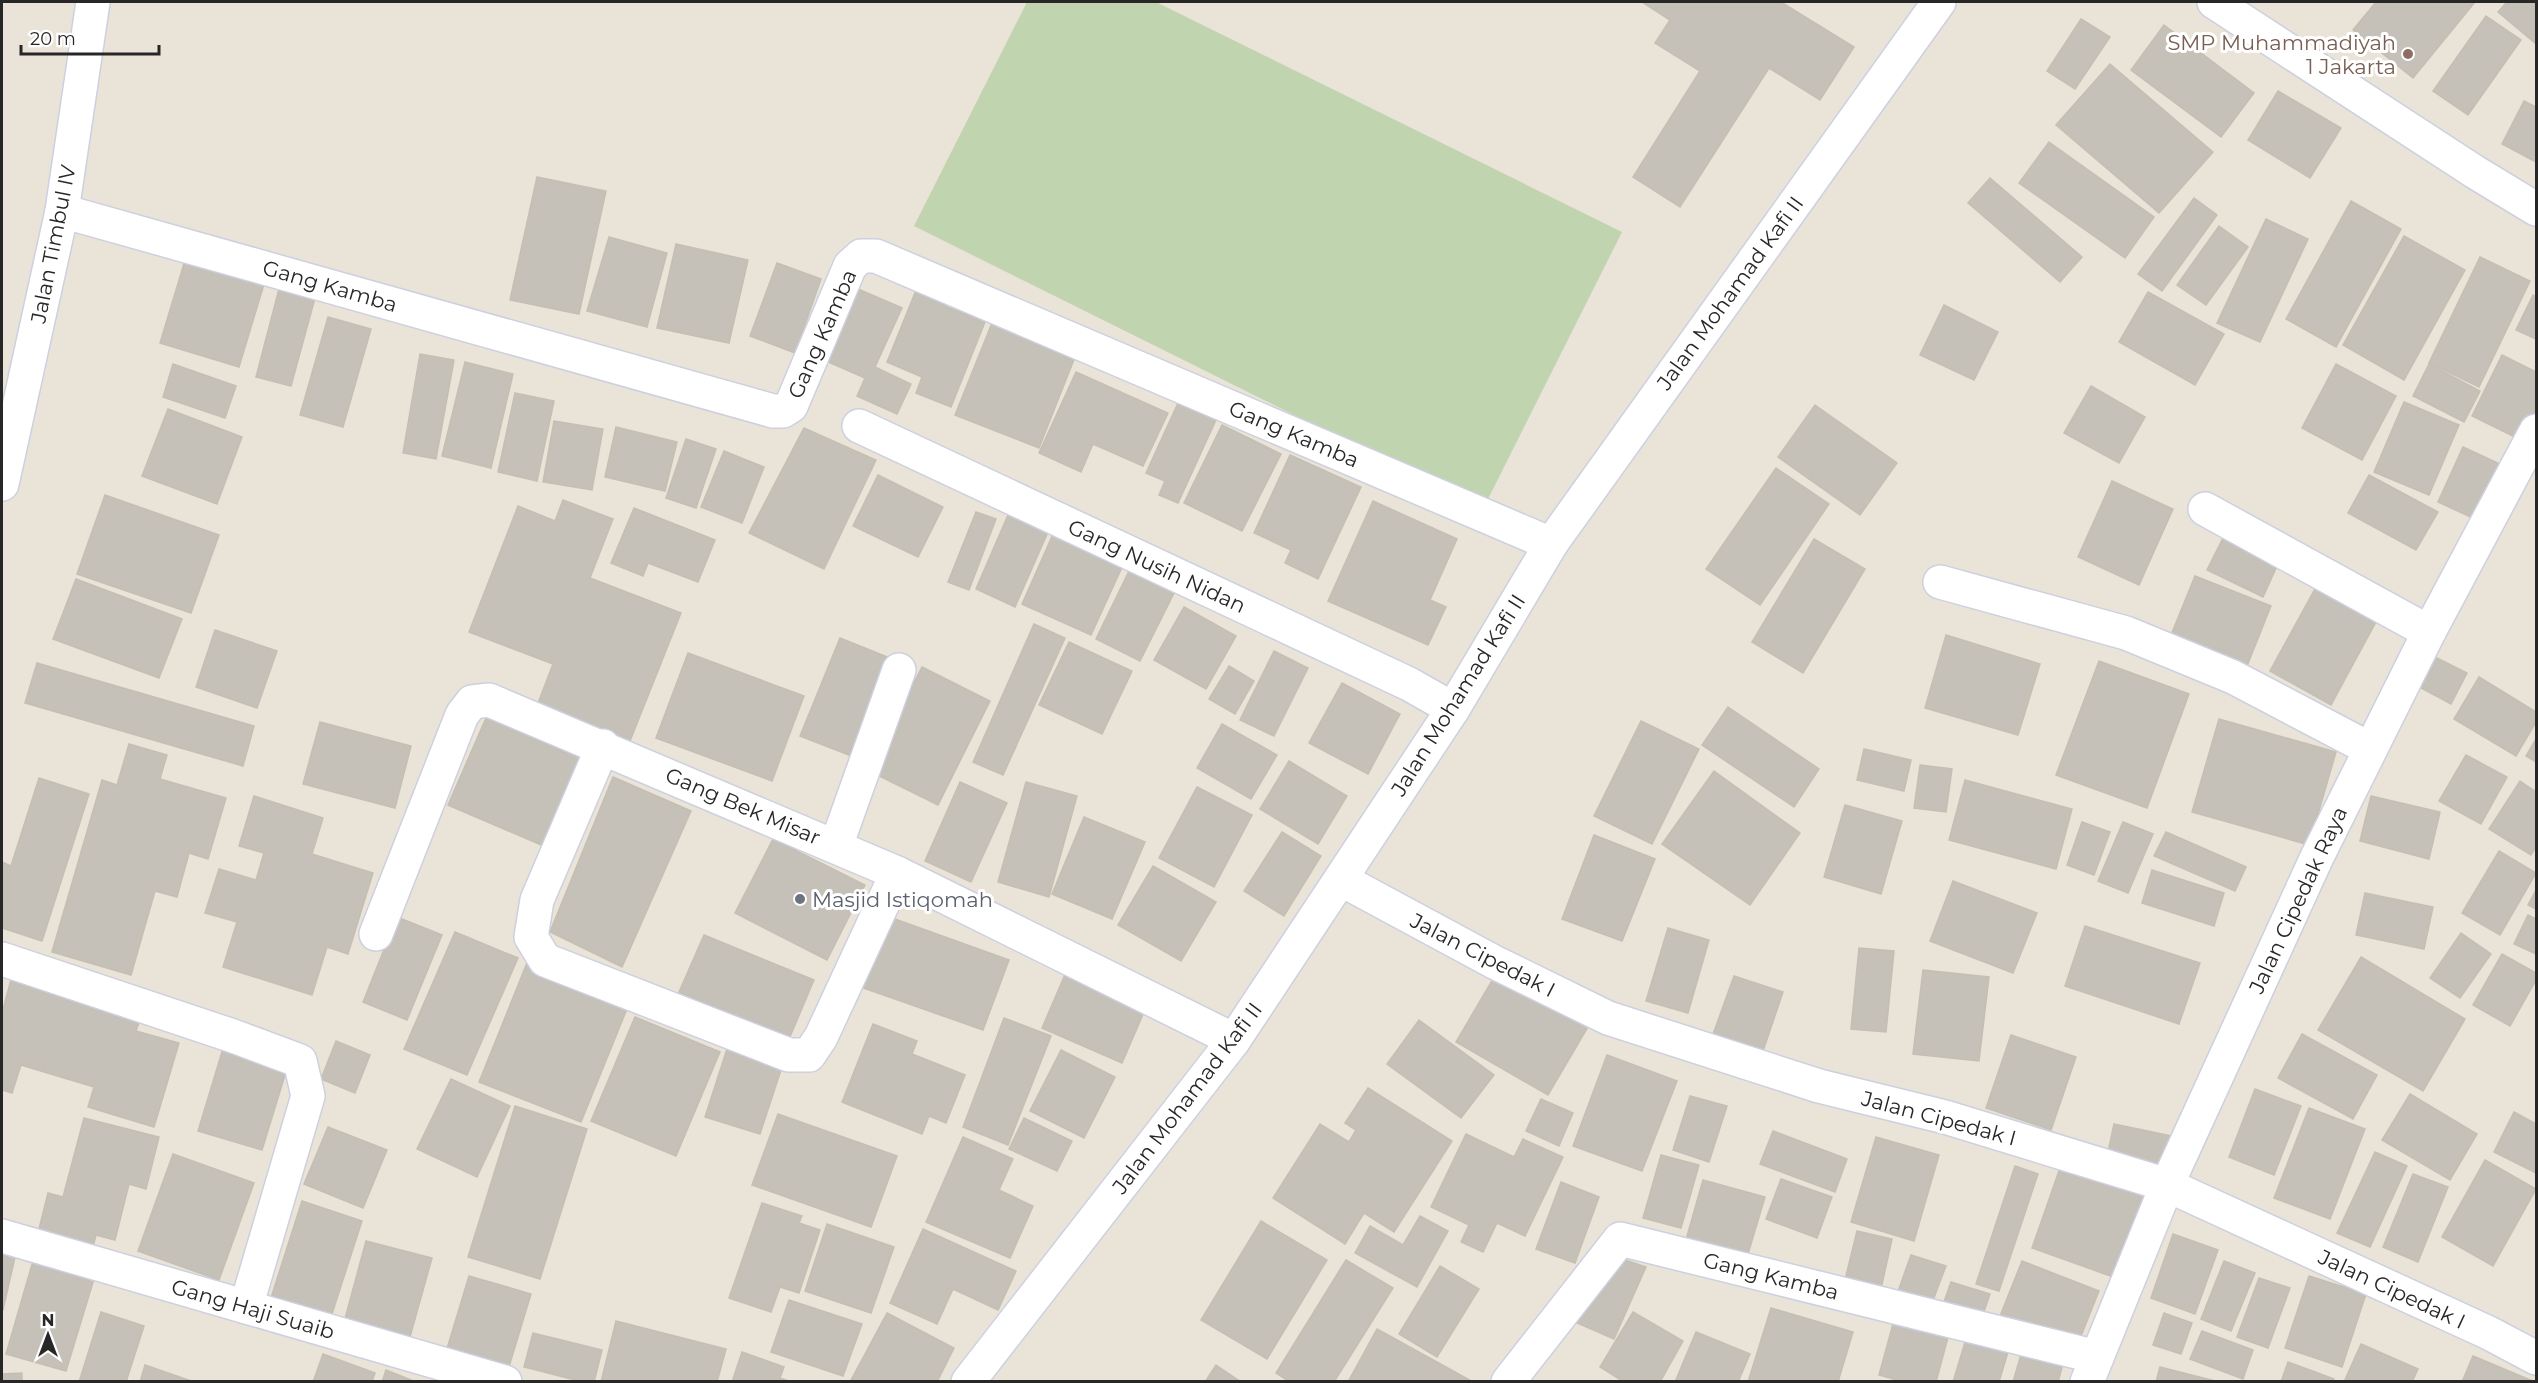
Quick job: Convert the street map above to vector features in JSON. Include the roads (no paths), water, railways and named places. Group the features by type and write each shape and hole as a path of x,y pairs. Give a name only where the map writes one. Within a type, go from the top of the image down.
{"street":[{"name":"Jalan Timbul IV","path":"2,484 62,211 93,2"},
{"name":"Jalan Mohamad Kafi II","path":"968,1382 1352,886 1551,544 1938,2"},
{"path":"2214,2 2475,172 2536,209"},
{"name":"Gang Kamba","path":"62,211 773,411 783,411 791,406 850,266 861,256 876,256 1551,544"},
{"name":"Gang Nusih Nidan","path":"859,426 1408,684 1453,709"},
{"name":"Jalan Cipedak Raya","path":"2092,1369 2167,1185 2317,857 2429,632 2536,431"},
{"path":"2205,509 2429,632"},
{"path":"1940,582 2126,633 2233,677 2370,749"},
{"path":"836,846 899,670"},
{"name":"Gang Bek Misar","path":"376,934 462,715 472,702 489,700 603,746 897,873 1234,1040"},
{"path":"603,746 537,900 531,937 545,960 789,1055 809,1054 821,1037 897,873"},
{"name":"Jalan Cipedak I","path":"1352,886 1466,947 1608,1018 1819,1086 1945,1117 2167,1185 2489,1333 2536,1358"},
{"path":"2,959 233,1036 300,1061 308,1096 246,1307"},
{"name":"Gang Haji Suaib","path":"2,1236 505,1382"},
{"name":"Gang Kamba","path":"1508,1382 1620,1239 2092,1369"}],"place":[{"name":"SMP Muhammadiyah 1 Jakarta","path":"2408,54"},
{"name":"Masjid Istiqomah","path":"800,899"}]}
